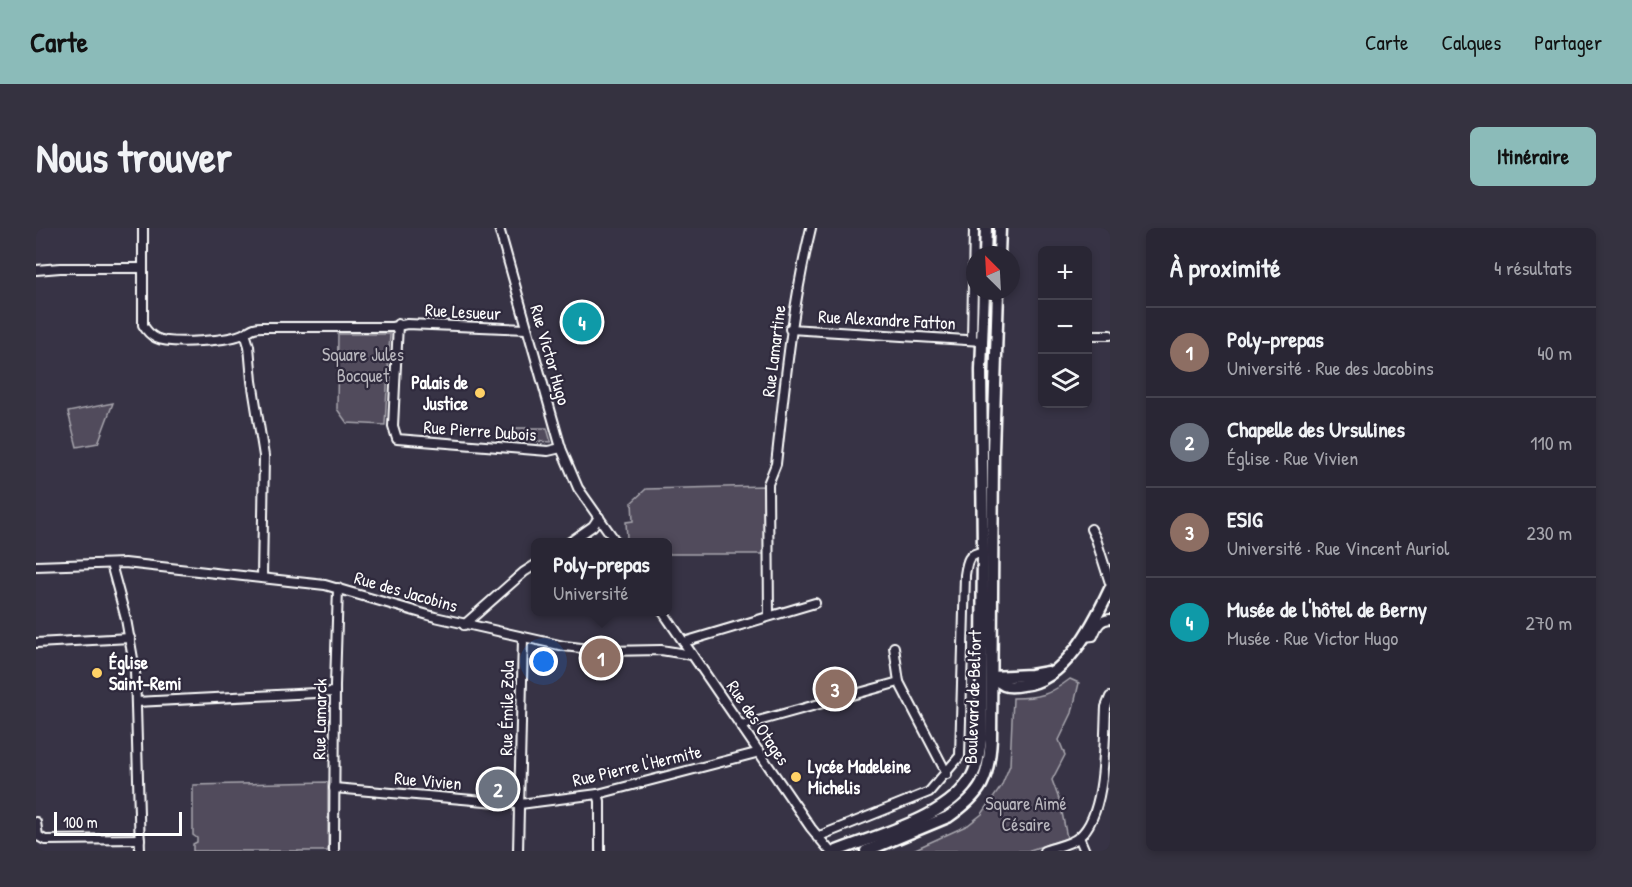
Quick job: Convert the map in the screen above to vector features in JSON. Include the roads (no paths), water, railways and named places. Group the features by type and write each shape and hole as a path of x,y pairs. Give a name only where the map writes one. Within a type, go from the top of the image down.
{"main road":[{"path":"985,246 986,228"},
{"path":"999,246 1000,228"},
{"name":"Boulevard de Belfort","path":"837,851 932,814 963,789 972,776 979,759 981,740 979,552 982,468 977,340 983,300"},
{"name":"Boulevard de Belfort","path":"866,851 948,817 960,809 978,791 986,776 990,760 993,474 998,300"},
{"path":"980,677 1031,675 1054,670 1070,656 1084,637 1110,590"}],"street":[{"path":"36,270 143,268 143,228"},
{"name":"Rue Victor Hugo","path":"499,228 561,448 578,488 613,538"},
{"name":"Rue Lamartine","path":"769,616 768,484 776,464 790,329 811,228"},
{"path":"974,228 977,340"},
{"name":"Rue Lesueur","path":"143,268 143,325 152,335 165,341 192,342 245,333 252,328 262,327 392,327 398,324 527,329"},
{"name":"Rue Pierre Dubois","path":"398,324 393,426 397,439 548,451 561,448"},
{"name":"Rue Alexandre Fatton","path":"790,329 977,340"},
{"path":"245,333 249,346 264,456 262,578"},
{"path":"1092,335 1110,335"},
{"path":"577,538 593,526 599,518"},
{"path":"1091,529 1110,583"},
{"name":"Boulevard de Belfort","path":"817,837 929,792 947,774 960,756 965,575 967,559 979,552"},
{"path":"111,564 130,638 135,670 140,851"},
{"name":"Rue des Jacobins","path":"36,566 132,564 338,588 386,604 523,638 588,650 661,650 692,655"},
{"path":"464,625 531,568"},
{"name":"Rue Lamarck","path":"334,851 338,588"},
{"path":"684,642 815,603"},
{"name":"Rue des Otages","path":"666,616 824,848 830,851"},
{"path":"1084,637 1093,636 1099,623 1110,619"},
{"path":"36,643 130,638"},
{"name":"Rue Émile Zola","path":"518,851 523,638"},
{"path":"894,647 899,682 947,774"},
{"path":"742,727 899,682"},
{"path":"136,702 335,692"},
{"path":"1044,851 1079,837 1090,823 1097,807 1107,723 1106,707 1110,697"},
{"name":"Rue Pierre l'Hermite","path":"520,804 598,794 759,752"},
{"name":"Rue Vivien","path":"334,788 520,804"},
{"path":"598,794 600,851"},
{"path":"36,822 39,836 45,840 140,840"},
{"path":"1079,837 1084,851"}],"place":[{"name":"Musée de l'hôtel de Berny","path":"582,322"},
{"name":"Palais de Justice","path":"480,393"},
{"name":"Poly-prepas","path":"601,658"},
{"name":"Église Saint-Remi","path":"97,673"},
{"name":"ESIG","path":"835,689"},
{"name":"Lycée Madeleine Michelis","path":"796,777"},
{"name":"Chapelle des Ursulines","path":"498,789"}],"park label":[{"name":"Square Jules Bocquet","path":"363,365"},
{"name":"Square Aimé Césaire","path":"1026,814"}]}
